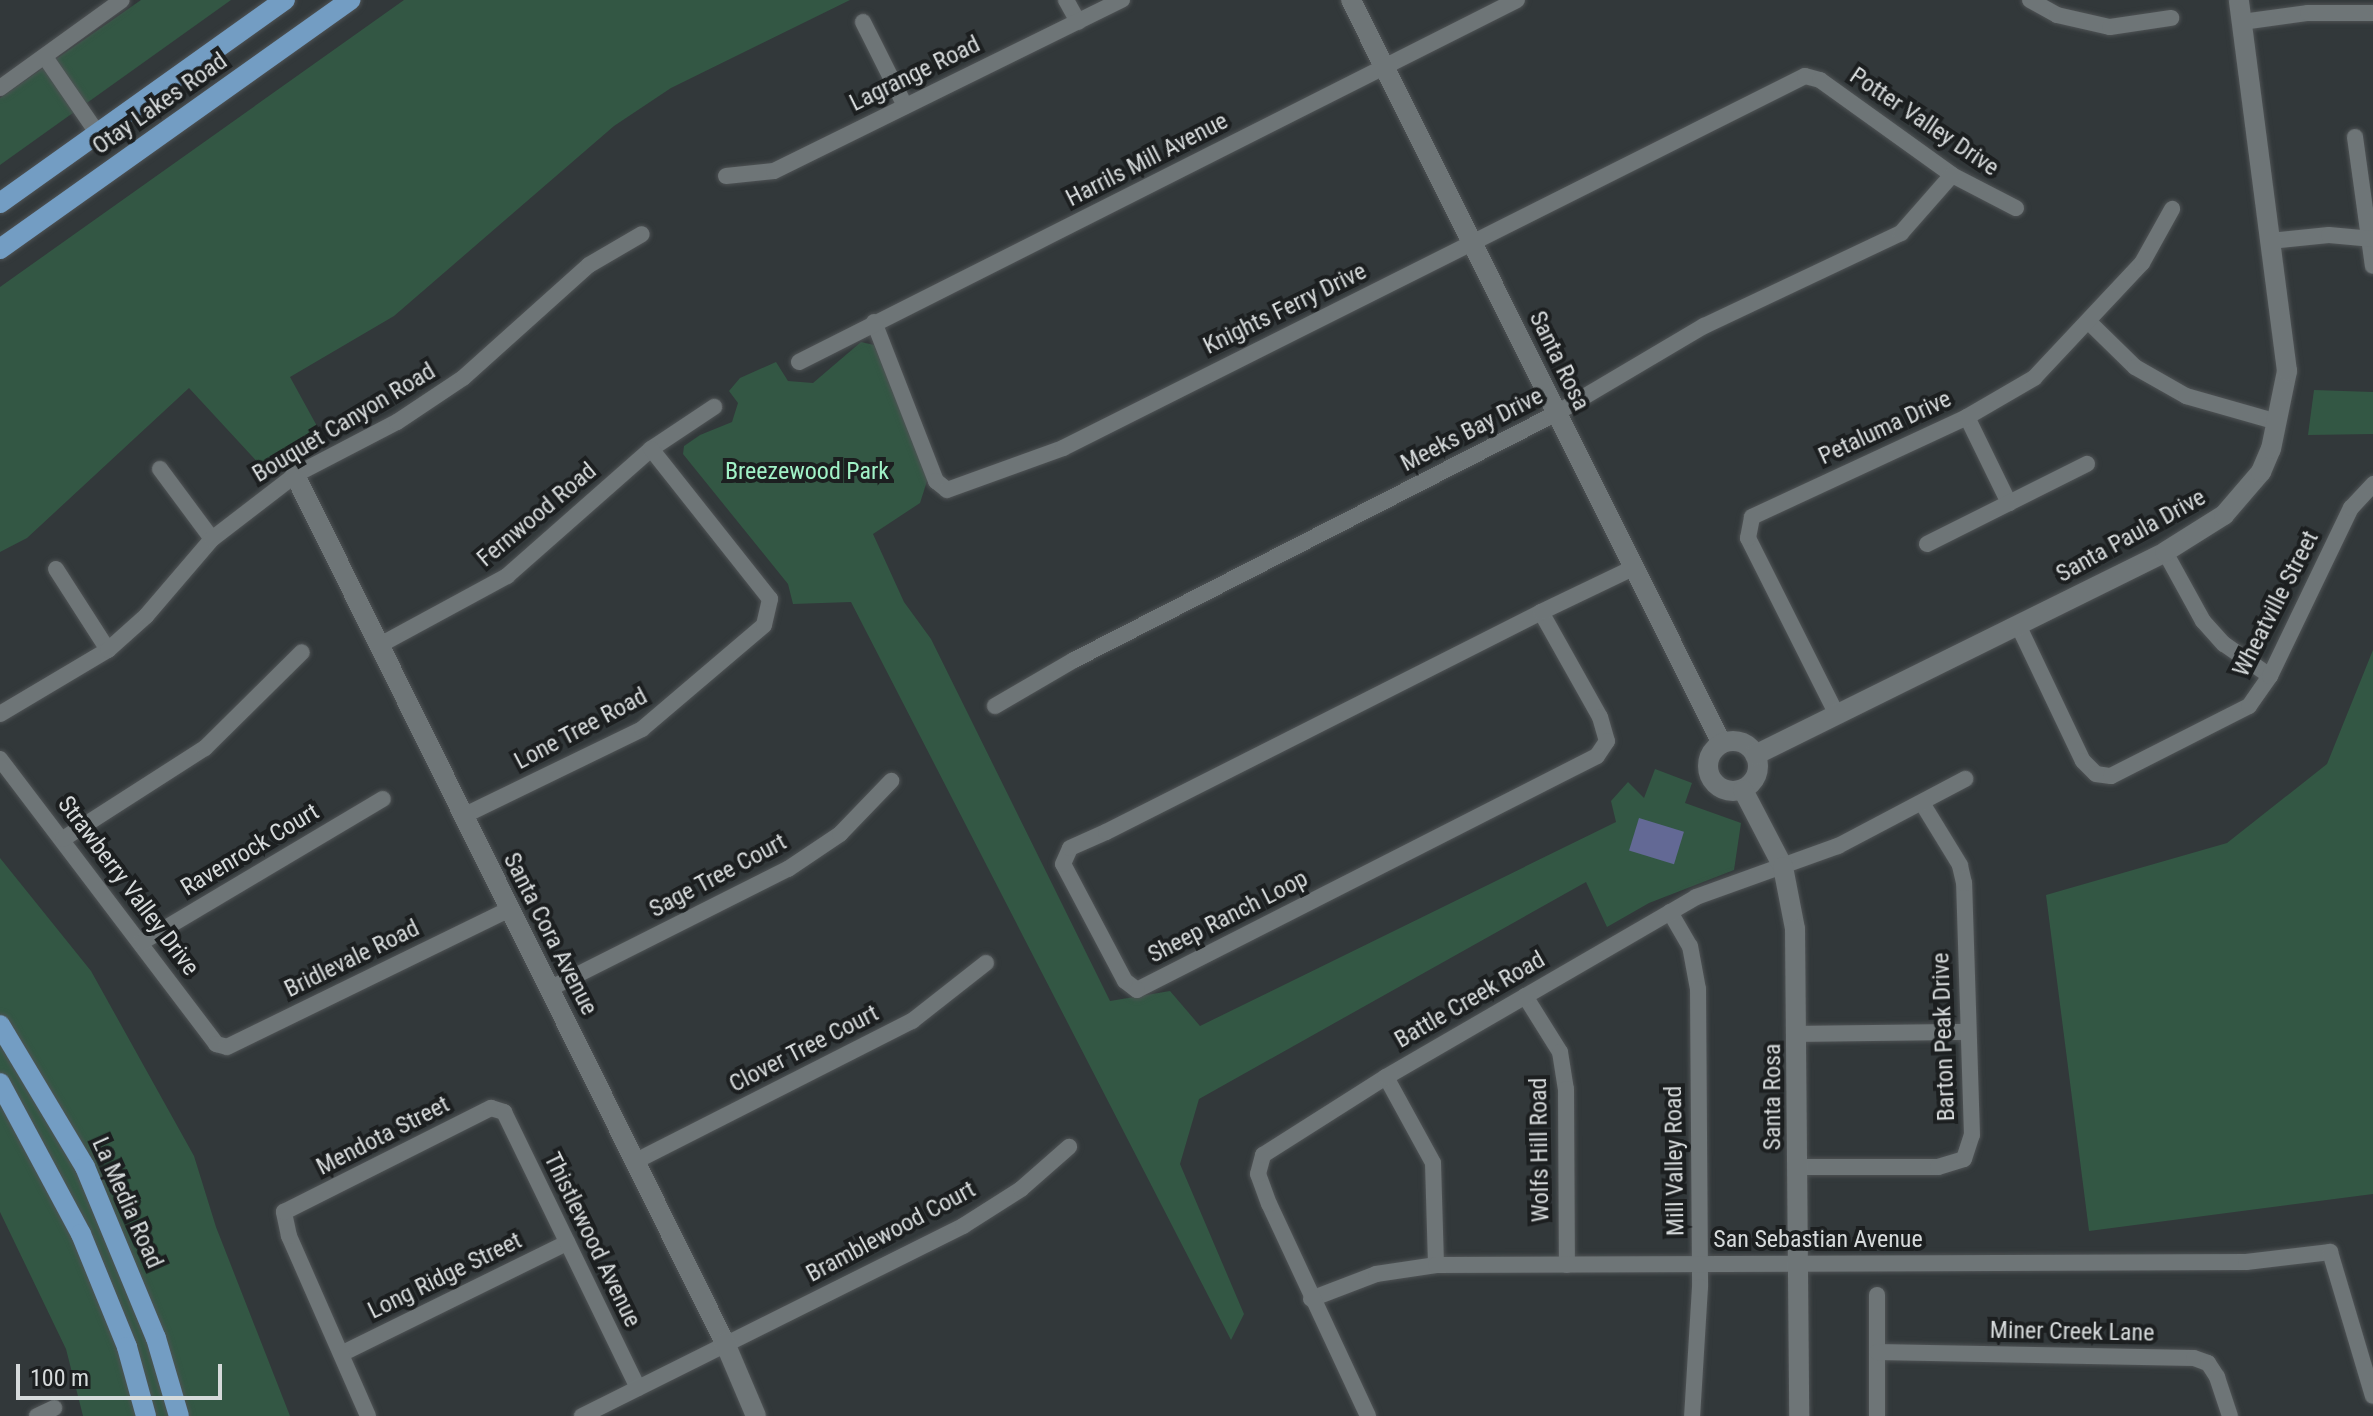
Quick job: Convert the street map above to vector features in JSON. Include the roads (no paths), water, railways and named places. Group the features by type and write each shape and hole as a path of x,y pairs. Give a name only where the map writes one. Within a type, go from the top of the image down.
{"main road":[{"name":"Otay Lakes Road","path":"0,203 285,0"},
{"name":"Otay Lakes Road","path":"0,249 351,0"},
{"name":"La Media Road","path":"0,1025 85,1167 156,1338 179,1416"},
{"path":"0,1083 81,1234 127,1347 146,1416"}],"street":[{"path":"0,88 122,0"},
{"path":"1066,0 1078,22"},
{"name":"Lagrange Road","path":"726,176 774,171 1122,0"},
{"name":"Santa Rosa","path":"1351,0 1722,744"},
{"name":"Harrils Mill Avenue","path":"799,362 1517,0"},
{"path":"2030,0 2057,15 2110,27 2171,18"},
{"name":"Santa Paula Drive","path":"1755,755 1836,713 2019,627 2165,552 2243,497 2261,472 2277,422 2287,371 2239,0"},
{"path":"2242,22 2308,13 2373,13"},
{"path":"863,22 905,106"},
{"path":"45,57 98,134"},
{"name":"Knights Ferry Drive","path":"874,322 936,481 947,490 1063,448 1474,245 1805,76"},
{"name":"Potter Valley Drive","path":"1805,76 1820,80 1952,175 2016,208"},
{"path":"2355,137 2373,266"},
{"name":"Meeks Bay Drive","path":"995,706 1074,660 1555,414 1704,326 1901,233 1952,175"},
{"name":"Petaluma Drive","path":"1836,713 1748,538 1752,517 1967,417 2034,378 2090,323 2142,263 2172,209"},
{"name":"Bouquet Canyon Road","path":"0,714 108,650 146,616 212,539 295,475 397,422 463,378 589,265 642,234"},
{"path":"2270,241 2329,235 2371,238"},
{"path":"2090,323 2135,367 2186,396 2277,422"},
{"name":"Fernwood Road","path":"380,645 507,576 651,449 714,407"},
{"path":"1967,417 2009,503"},
{"name":"Lone Tree Road","path":"463,816 642,729 764,625 770,599 651,449"},
{"path":"1927,544 2087,464"},
{"path":"160,469 212,539"},
{"name":"Santa Cora Avenue","path":"295,475 725,1343 756,1416"},
{"name":"Wheatville Street","path":"2019,627 2083,761 2096,774 2111,776 2222,723 2249,706 2270,676 2351,508 2373,484"},
{"path":"2165,552 2203,621 2224,644 2270,676"},
{"name":"Sheep Ranch Loop","path":"1541,612 1600,717 1607,741 1597,756 1137,990 1125,981 1063,864 1070,848 1541,612 1633,568"},
{"path":"56,569 108,650"},
{"path":"63,839 205,748 302,652"},
{"path":"1722,744 1744,744 1755,755 1758,771 1743,790 1720,788 1710,777 1708,762 1722,744"},
{"name":"Strawberry Valley Drive","path":"0,759 142,942 216,1044"},
{"name":"Battle Creek Road","path":"1368,1416 1269,1204 1259,1161 1386,1077 1670,912 1725,885 1783,867 1922,803 1965,779"},
{"name":"Sage Tree Court","path":"549,989 796,865 840,834 891,781"},
{"name":"Santa Rosa","path":"1743,790 1783,867 1795,929 1799,1034 1799,1416"},
{"name":"Ravenrock Court","path":"142,942 383,799"},
{"name":"Barton Peak Drive","path":"1798,1167 1938,1167 1964,1159 1972,1135 1964,883 1960,865 1922,803"},
{"name":"Bridlevale Road","path":"216,1044 227,1047 508,910"},
{"name":"Mill Valley Road","path":"1670,912 1690,946 1698,989 1700,1263 1692,1416"},
{"name":"Clover Tree Court","path":"634,1162 912,1021 986,963"},
{"name":"Wolfs Hill Road","path":"1525,996 1560,1052 1566,1089 1567,1265"},
{"path":"1799,1034 1967,1032"},
{"path":"1386,1077 1433,1163 1436,1265"},
{"name":"Mendota Street","path":"343,1353 289,1236 284,1212 491,1108 504,1112"},
{"name":"Thistlewood Avenue","path":"504,1112 638,1388"},
{"name":"Bramblewood Court","path":"582,1416 963,1226 1021,1189 1069,1147"},
{"name":"Long Ridge Street","path":"343,1353 567,1243"},
{"name":"San Sebastian Avenue","path":"1311,1299 1376,1274 1436,1265 2255,1262 2330,1252 2369,1371"},
{"path":"1877,1295 1877,1416"},
{"name":"Miner Creek Lane","path":"1877,1352 2194,1358 2208,1363 2217,1377 2230,1416"},
{"path":"343,1353 368,1416"},
{"path":"2369,1371 2373,1396"},
{"path":"37,1416 54,1408"}],"water":[{"path":"1639,818 1684,832 1674,864 1629,851"}],"park label":[{"name":"Breezewood Park","path":"807,472"}]}
